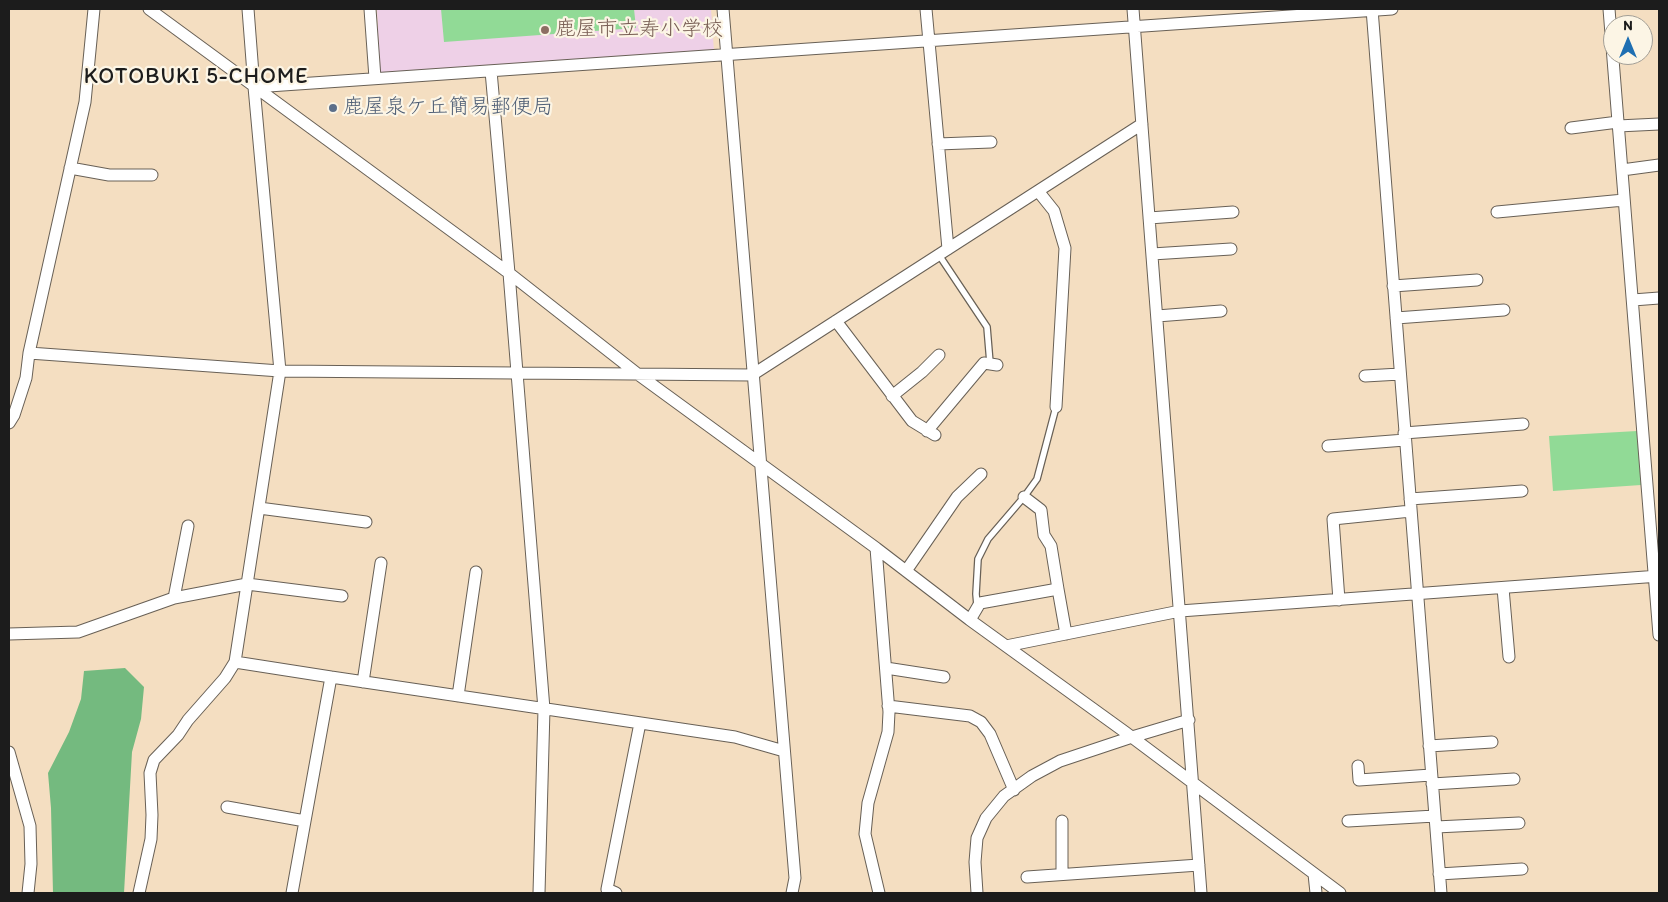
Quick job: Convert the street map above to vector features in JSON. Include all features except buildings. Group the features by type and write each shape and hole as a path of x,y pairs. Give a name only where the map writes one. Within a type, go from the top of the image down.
{"street":[{"path":"9,423 14,415 26,378 29,353 85,102 94,9"},
{"path":"149,9 509,273 639,375 876,548 970,620 1132,737 1340,893"},
{"path":"139,893 151,839 150,773 154,760 178,735 188,720 225,678 235,662 280,371 248,9"},
{"path":"370,9 375,78"},
{"path":"723,9 752,375 762,464 794,878 792,893"},
{"path":"926,9 938,144 943,252"},
{"path":"1133,9 1201,893"},
{"path":"1372,9 1441,893"},
{"path":"254,87 1392,9"},
{"path":"1609,9 1632,300 1654,509 1659,635"},
{"path":"491,71 544,709 539,893"},
{"path":"29,353 280,371 752,375 1142,124"},
{"path":"1570,128 1618,124 1659,124"},
{"path":"938,144 991,142"},
{"path":"1622,170 1659,165"},
{"path":"70,168 109,175 152,175"},
{"path":"1038,191 1054,211 1065,248 1056,407"},
{"path":"1498,212 1624,200"},
{"path":"1149,218 1232,212"},
{"path":"1152,254 1231,249"},
{"path":"1393,286 1477,280"},
{"path":"1632,300 1659,298"},
{"path":"1396,318 1504,310"},
{"path":"1157,316 1221,311"},
{"path":"836,321 912,421 931,433 984,362 994,364"},
{"path":"892,396 922,372 939,355"},
{"path":"1365,376 1400,374"},
{"path":"1328,446 1523,424"},
{"path":"906,571 957,497 981,474"},
{"path":"1339,600 1333,518 1410,505 1522,491"},
{"path":"1024,497 1041,510 1044,535 1051,546 1066,634"},
{"path":"258,508 366,522"},
{"path":"174,598 188,526"},
{"path":"876,548 886,668 888,732 868,803 865,834 878,893"},
{"path":"364,682 381,563"},
{"path":"458,696 476,572"},
{"path":"1006,646 1180,611 1657,576"},
{"path":"9,634 78,632 174,598 247,584 342,596"},
{"path":"1503,588 1509,657"},
{"path":"970,620 980,604 1058,589"},
{"path":"235,662 735,737 784,751"},
{"path":"886,668 944,677"},
{"path":"292,893 331,677"},
{"path":"888,706 970,716 981,722 990,734 1014,790"},
{"path":"977,893 975,862 977,838 986,818 1004,796 1032,776 1060,761 1188,720"},
{"path":"609,892 640,723"},
{"path":"1429,746 1492,742"},
{"path":"9,752 30,826 31,864 28,893"},
{"path":"1358,766 1360,780 1514,779"},
{"path":"227,807 305,821"},
{"path":"1062,821 1062,874"},
{"path":"1348,821 1519,823"},
{"path":"1027,877 1199,865"},
{"path":"1439,874 1522,869"},
{"path":"1314,874 1316,893"}],"lane":[{"path":"943,252 987,327 994,364"},
{"path":"977,608 978,558 988,539 1037,479 1056,407"}],"shaded area":[{"name":"鹿屋市立寿小学校","path":"377,9 711,9 714,52 380,74"}],"green space":[{"path":"441,9 634,9 636,28 444,42"},
{"path":"1637,431 1641,485 1553,491 1549,436"},
{"path":"125,668 144,687 141,719 132,752 124,893 53,893 51,808 48,773 69,732 81,699 84,671"}],"place":[{"name":"鹿屋市立寿小学校","path":"545,30"},
{"name":"鹿屋泉ケ丘簡易郵便局","path":"333,108"}],"district":[{"name":"KOTOBUKI 5-CHOME","path":"196,77"}]}
